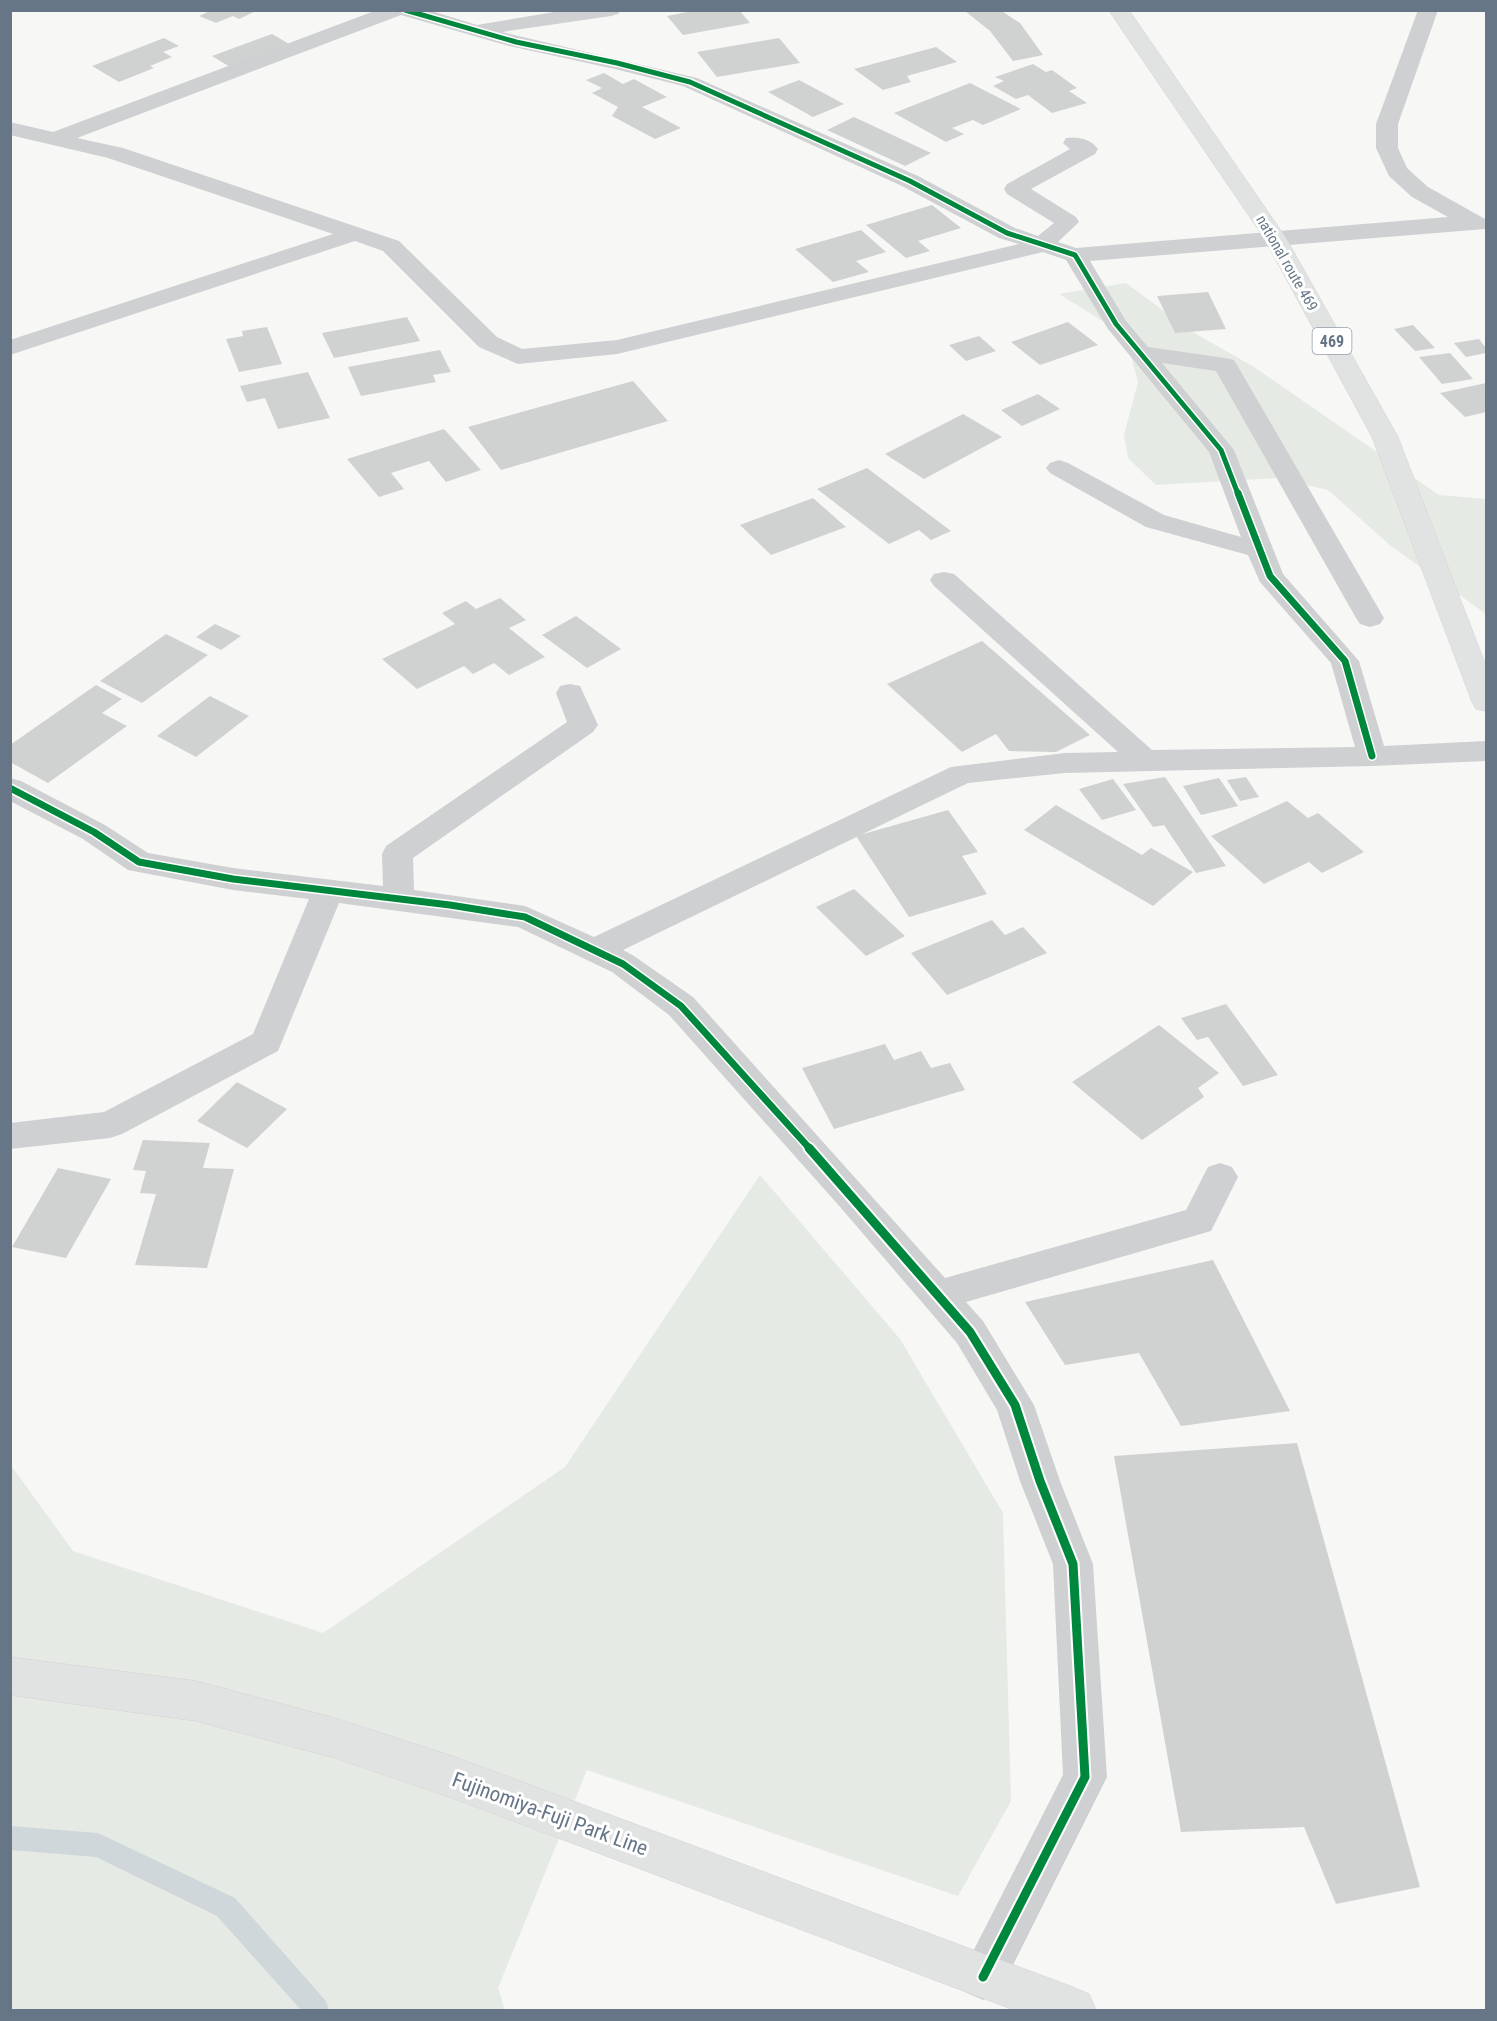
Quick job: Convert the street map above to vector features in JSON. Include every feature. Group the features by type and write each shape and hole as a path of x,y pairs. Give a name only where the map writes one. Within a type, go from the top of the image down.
{"main road":[{"name":"national route 469","path":"1119,10 1275,238 1385,437 1486,702"},
{"name":"Fujinomiya-Fuji Park Line","path":"10,1676 196,1701 335,1738 455,1778 1073,2010"}],"street":[{"path":"54,139 397,10"},
{"path":"405,10 478,22 611,10"},
{"path":"1428,10 1388,124 1387,148 1396,171 1420,192 1480,225"},
{"path":"478,22 516,42 617,63 690,82 910,180 1007,233 1040,246 1075,255 1275,238 1480,225"},
{"path":"10,128 116,153 391,246 488,342 518,357 617,347 1040,246 1068,222 1015,189 1087,149 1074,143"},
{"path":"10,348 355,234"},
{"path":"1075,255 1116,324 1221,450 1270,576 1345,661 1372,756"},
{"path":"1140,353 1225,365 1370,618"},
{"path":"1059,468 1155,521 1260,549"},
{"path":"944,580 1145,760"},
{"path":"399,899 397,854 583,725 570,693"},
{"path":"593,951 962,774 1065,763 1486,751"},
{"path":"10,788 94,832 139,862 233,879 525,917 623,964 681,1006 970,1332 1015,1405 1040,1481 1073,1564 1085,1777 983,1977"},
{"path":"10,1136 110,1125 266,1042 328,890"},
{"path":"938,1295 1198,1221 1220,1177"}],"shaded area":[{"path":"1126,283 1191,331 1254,367 1439,495 1486,499 1486,614 1391,546 1328,490 1277,478 1156,485 1128,458 1124,435 1138,382 1125,335 1059,294"},
{"path":"760,1175 900,1339 1003,1513 1011,1801 958,1896 587,1770 498,1988 505,2010 11,2010 10,1464 73,1551 323,1633 565,1467"}],"building":[{"path":"212,10 258,10 239,19 233,16 216,23 199,16"},
{"path":"697,10 739,10 750,23 683,35 667,16"},
{"path":"1000,10 1020,23 1043,55 1013,61 990,31 965,11"},
{"path":"272,34 291,45 230,67 212,56"},
{"path":"164,38 179,46 163,52 172,57 150,66 154,68 119,82 92,66"},
{"path":"779,38 800,63 717,77 697,52"},
{"path":"936,47 957,62 907,76 911,82 883,90 854,69"},
{"path":"1033,64 1046,72 1052,70 1077,88 1069,91 1087,103 1052,113 1028,95 1016,99 993,86 1004,81 995,77"},
{"path":"604,73 623,84 634,79 667,97 642,107 681,128 655,139 612,116 618,107 592,93 602,88 586,80"},
{"path":"799,80 844,104 813,117 768,92"},
{"path":"970,83 1021,109 983,125 973,120 952,128 964,134 946,142 894,113"},
{"path":"854,117 931,153 905,166 827,130"},
{"path":"932,205 961,228 918,241 930,251 906,258 866,225"},
{"path":"861,230 886,252 856,261 869,272 833,282 795,249"},
{"path":"1208,292 1226,329 1175,333 1157,296"},
{"path":"407,317 420,341 334,358 322,333"},
{"path":"1068,322 1098,345 1040,365 1011,342"},
{"path":"1413,325 1435,348 1415,351 1394,329"},
{"path":"267,327 282,364 239,372 226,339 243,336 242,331"},
{"path":"979,336 996,351 966,361 949,345"},
{"path":"1479,339 1486,348 1486,353 1466,357 1454,343"},
{"path":"440,350 451,372 433,375 436,382 361,396 348,367"},
{"path":"1450,353 1473,379 1442,384 1419,357"},
{"path":"308,372 330,418 278,429 265,398 247,402 240,386"},
{"path":"633,381 668,421 501,470 468,427"},
{"path":"1486,383 1486,412 1465,417 1440,393"},
{"path":"1038,394 1060,409 1022,426 1001,410"},
{"path":"963,414 1002,437 924,479 885,454"},
{"path":"444,429 481,470 446,482 429,461 391,473 404,489 379,497 347,459"},
{"path":"867,468 951,531 931,540 919,530 889,544 817,489"},
{"path":"813,498 846,527 771,555 740,525"},
{"path":"500,598 526,620 509,628 545,657 509,675 494,663 473,674 464,666 417,689 382,659 455,624 442,613 466,601 476,609"},
{"path":"576,616 621,649 587,668 542,635"},
{"path":"215,624 241,636 221,650 196,637"},
{"path":"166,634 208,655 142,703 100,681"},
{"path":"982,641 1090,735 1056,752 1009,751 996,734 962,752 887,684"},
{"path":"96,685 122,699 102,713 127,726 48,783 10,762 10,745"},
{"path":"210,696 249,716 196,757 157,736"},
{"path":"1165,777 1226,866 1196,873 1164,825 1153,827 1123,784"},
{"path":"1246,777 1259,797 1240,801 1227,780"},
{"path":"1219,778 1238,806 1201,815 1183,786"},
{"path":"1113,779 1136,810 1102,820 1079,789"},
{"path":"1287,801 1308,818 1318,813 1364,852 1322,873 1309,862 1264,884 1211,836"},
{"path":"1056,805 1142,855 1151,848 1193,872 1153,906 1024,830"},
{"path":"948,810 978,852 962,856 987,894 909,917 856,836"},
{"path":"854,889 905,936 866,956 816,907"},
{"path":"992,920 1005,935 1023,927 1047,953 947,995 911,953"},
{"path":"1226,1004 1278,1075 1243,1086 1208,1037 1197,1040 1181,1018"},
{"path":"1159,1025 1219,1073 1198,1088 1204,1097 1142,1140 1072,1082"},
{"path":"885,1044 894,1060 921,1051 931,1068 950,1063 965,1090 834,1129 802,1068"},
{"path":"237,1082 287,1109 247,1148 197,1121"},
{"path":"143,1140 210,1143 203,1168 234,1169 207,1268 135,1265 156,1194 140,1193 146,1171 133,1170"},
{"path":"58,1168 111,1179 66,1258 12,1247"},
{"path":"1213,1260 1290,1411 1181,1426 1139,1353 1065,1365 1025,1302"},
{"path":"1297,1443 1420,1887 1336,1904 1304,1827 1181,1832 1114,1456"}],"waterway":[{"path":"10,1838 98,1845 226,1907 317,2010"}],"cycle path":[{"path":"405,10 516,42 617,63 690,82 910,181 1007,233 1075,255 1116,324 1221,450 1270,576 1345,661 1372,756"},
{"path":"10,788 94,832 139,862 233,879 450,905 525,917 623,964 681,1006 854,1198 970,1332 1015,1405 1040,1481 1073,1564 1085,1777 983,1977"}]}
